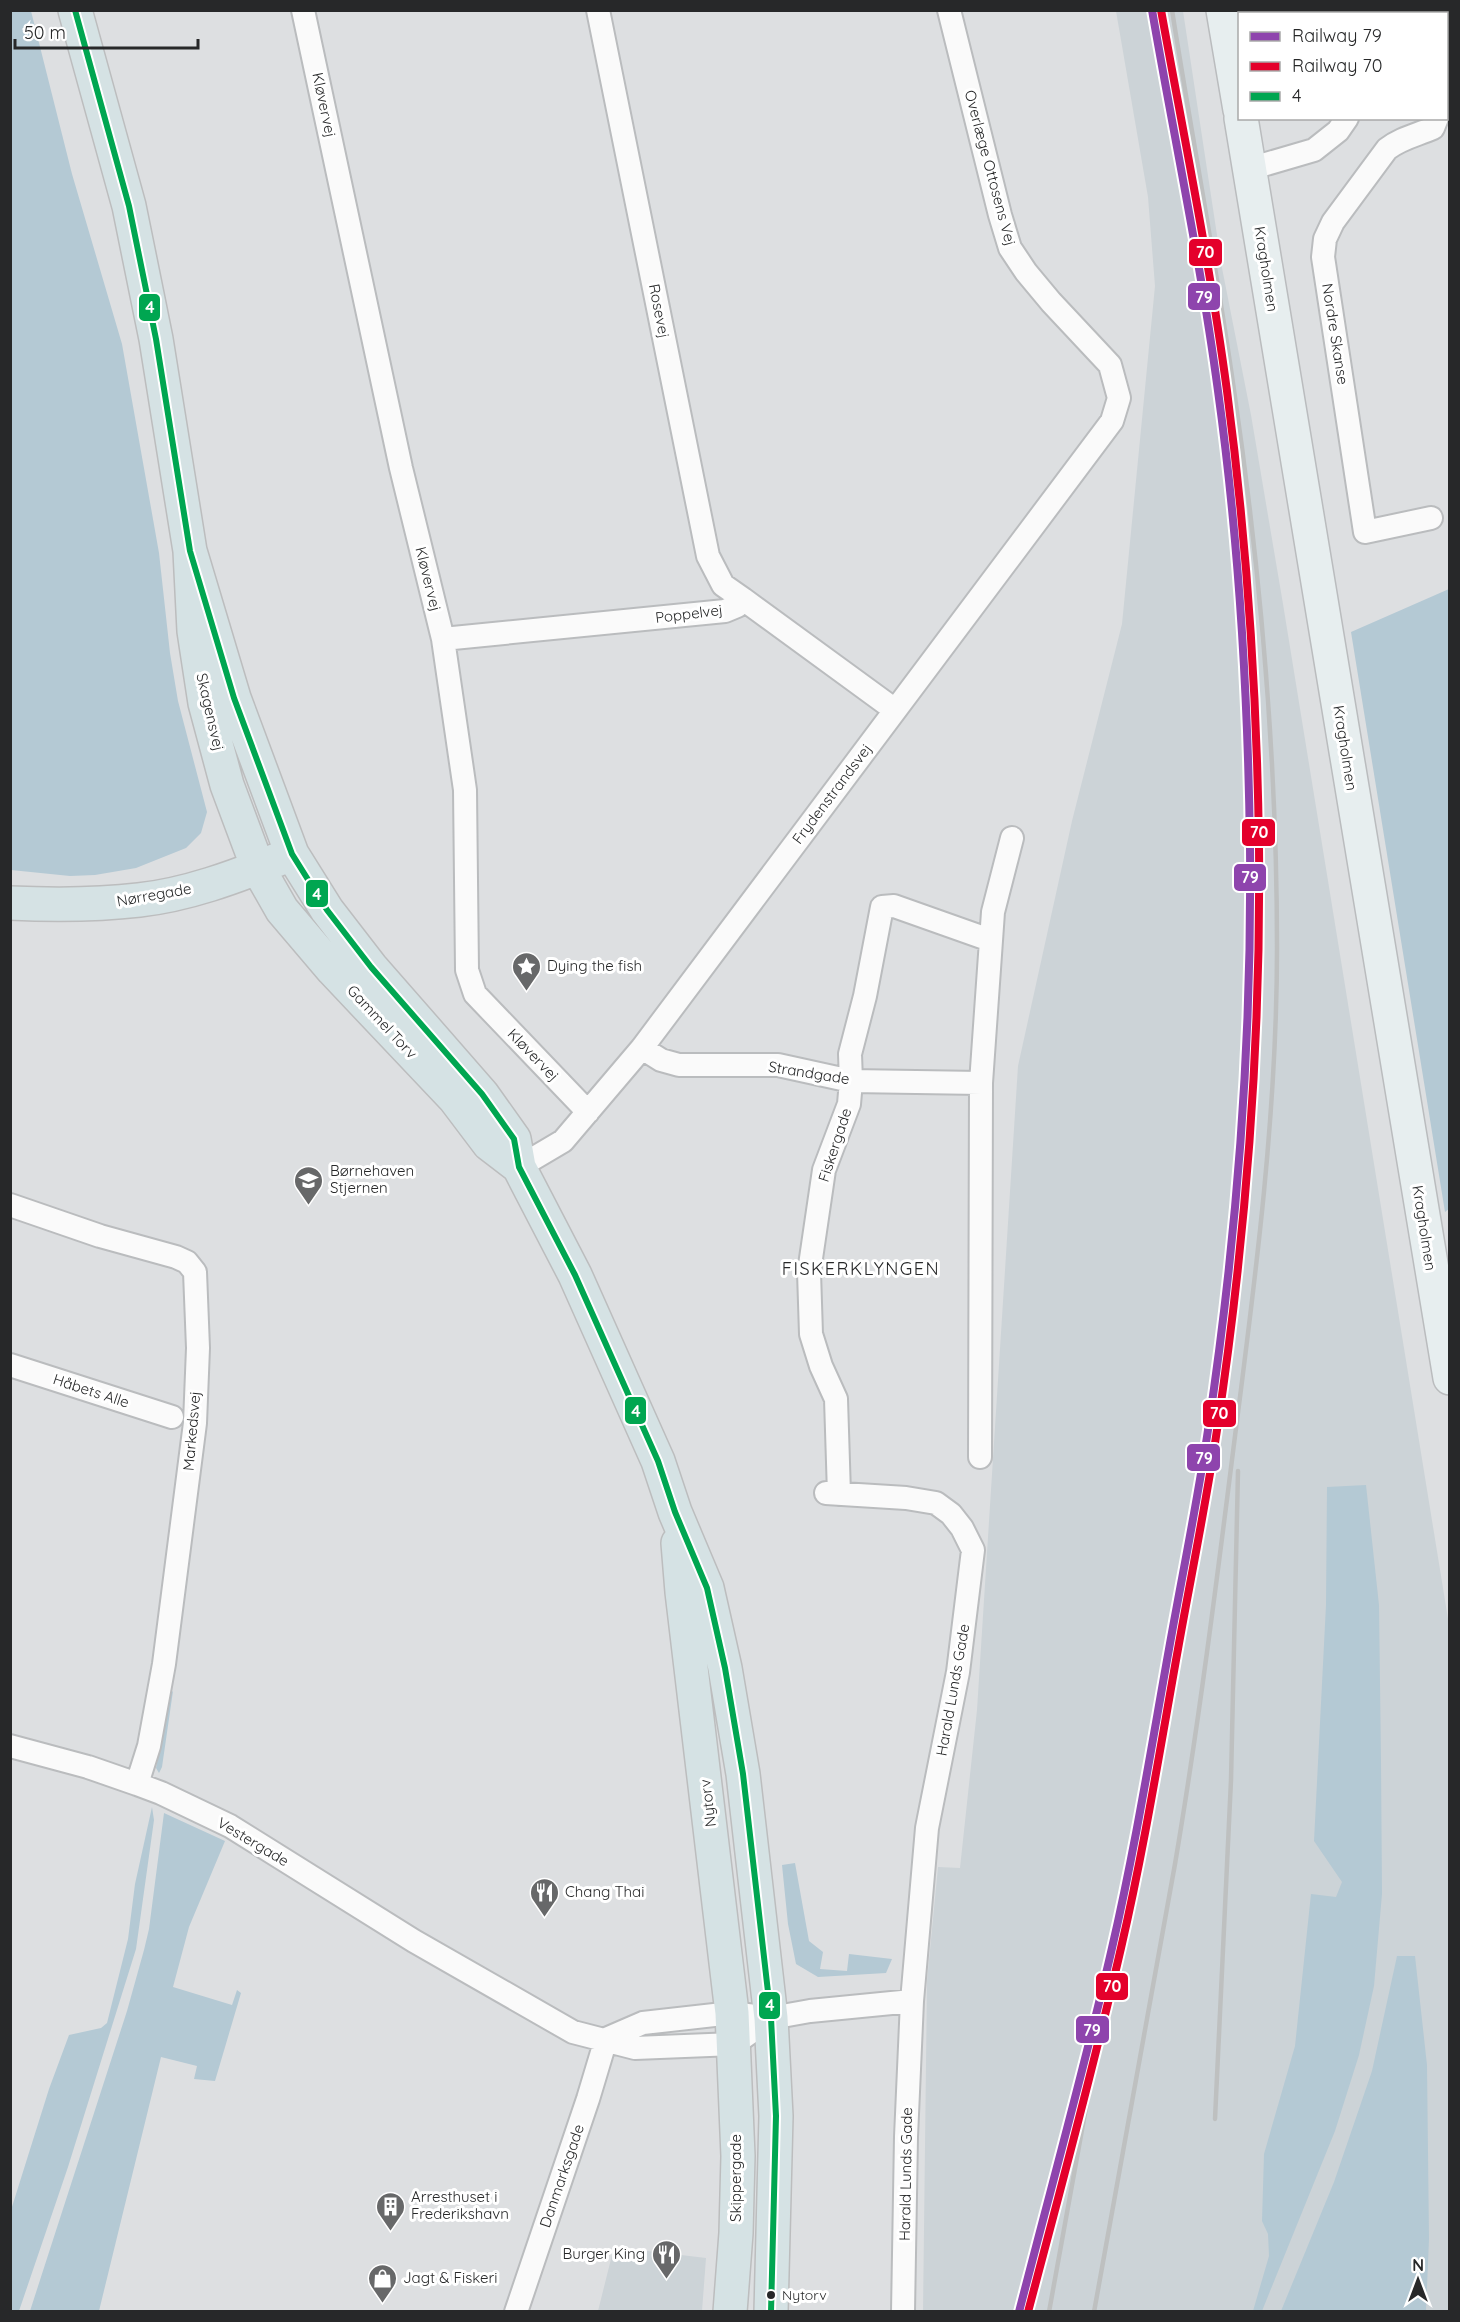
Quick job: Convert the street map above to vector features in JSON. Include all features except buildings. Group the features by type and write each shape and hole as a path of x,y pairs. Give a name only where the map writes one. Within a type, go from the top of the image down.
{"main road":[{"name":"Skagensvej","path":"75,10 129,206 156,339 190,551 194,631 205,703 227,785 258,867"},
{"name":"Skagensvej","path":"190,551 234,698 292,854"},
{"name":"Nørregade","path":"10,903 73,906 141,900 198,887 292,854"},
{"name":"Gammel Torv","path":"292,854 327,910 371,967 483,1094 514,1138 519,1167 575,1275 658,1461 675,1512 695,1590"},
{"name":"Gammel Torv","path":"258,867 282,910 333,970 454,1099 489,1144 519,1167"},
{"path":"695,1590 725,1668 743,1774 771,2018 776,2116 771,2312"},
{"name":"Nytorv","path":"695,1590 733,2029"},
{"name":"Skippergade","path":"730,2312 736,2233 738,2157 733,2029"}],"street":[{"name":"Kløvervej","path":"303,10 401,468 443,639 465,790 467,970 475,994 588,1112"},
{"name":"Rosevej","path":"598,10 708,556 723,585 743,598"},
{"name":"Overlæge Ottosens Vej","path":"949,10 1010,248 1051,302 1110,366 1119,398"},
{"path":"1223,10 1238,104"},
{"name":"Kragholmen","path":"1241,120 1449,1378"},
{"path":"1249,169 1314,150 1338,131 1346,120"},
{"name":"Nordre Skanse","path":"1431,518 1365,532 1323,257 1326,239 1333,222 1387,149 1397,141 1433,128 1436,120"},
{"name":"Frydenstrandsvej","path":"519,1167 563,1141 642,1048 1088,455 1112,421 1119,398"},
{"name":"Poppelvej","path":"443,639 725,611 737,606 743,598 895,710"},
{"path":"980,1457 981,1083 993,912 1012,838"},
{"name":"Fiskergade","path":"832,1493 836,1399 821,1366 811,1334 809,1272 824,1170 849,1104 850,1054 865,996 882,907 894,906 990,940"},
{"name":"Strandgade","path":"642,1048 661,1060 680,1065 778,1065 851,1081 981,1083"},
{"name":"Markedsvej","path":"10,1205 100,1236 176,1257 187,1262 195,1272 198,1347 195,1423 164,1664 149,1746 137,1784"},
{"name":"Håbets Alle","path":"10,1365 172,1417"},
{"name":"Harald Lunds Gade","path":"832,1493 906,1498 936,1503 951,1514 962,1528 973,1550 958,1672 927,1828 912,2001 907,2091 903,2312"},
{"name":"Vestergade","path":"10,1746 88,1767 137,1784 230,1826 477,1979 573,2032 606,2039"},
{"path":"606,2039 635,2048 810,2011 912,2001"},
{"path":"606,2039 643,2023 733,2029 771,2018"},
{"name":"Danmarksgade","path":"516,2312 606,2039"}],"shaded area":[{"path":"10,11 31,11 72,174 122,344 159,553 170,653 178,701 207,812 201,833 186,848 136,868 95,875 70,876 11,870"},
{"path":"1116,11 1183,11 1222,268 1251,415 1283,604 1449,1625 1449,2311 923,2312 927,1981 938,1867 960,1868 977,1710 1018,1066 1072,821 1122,624 1155,286 1148,197"},
{"path":"1450,11 1448,94 1448,12 1444,12"},
{"path":"1449,589 1450,1208 1445,1212 1351,632"},
{"path":"1366,1485 1379,1605 1382,1894 1374,1986 1359,2055 1335,2131 1262,2311 1253,2311 1269,2256 1268,2234 1262,2221 1264,2154 1295,2046 1311,1894 1336,1897 1342,1882 1314,1841 1326,1605 1327,1487"},
{"path":"173,1691 162,1767 159,1773 156,1768 170,1694"},
{"path":"152,1807 154,1820 136,1949 68,2167 19,2311 11,2311 11,2210 49,2089 69,2035 101,2028 107,2023 128,1939 135,1884"},
{"path":"164,1813 225,1841 189,1927 173,1987 232,2005 237,1990 241,1993 215,2081 194,2079 197,2066 161,2057 99,2311 30,2311 127,2011 144,1950 149,1929"},
{"path":"795,1863 809,1941 823,1952 820,1969 847,1971 849,1954 892,1959 886,1973 818,1977 796,1964 788,1924 782,1865"},
{"path":"1397,1956 1415,1956 1427,2065 1429,2239 1426,2311 1281,2311 1334,2182 1372,2071"},
{"path":"614,2247 706,2258 702,2311 598,2311"}],"railway":[{"path":"1094,2312 1175,1864 1200,1704 1258,1254 1269,1132 1276,1009 1276,878 1271,738 1252,529 1227,342 1172,10"},
{"path":"1215,2119 1231,1780 1238,1471"},
{"path":"1049,2312 1132,1854"}],"rail line":[{"name":"79","path":"1019,2312 1101,1994 1142,1799 1208,1430 1227,1285 1241,1139 1248,993 1250,847 1245,676 1237,562 1211,343 1152,10"},
{"name":"70","path":"1028,2312 1110,1994 1151,1799 1217,1430 1236,1285 1250,1139 1257,993 1259,847 1256,733 1245,562 1234,448 1220,343 1205,248 1161,10"}],"transit line":[{"name":"4","path":"75,10 129,206 156,339 190,551 234,698 292,854 327,910 371,967 482,1094 514,1139 519,1167 575,1275 658,1461 675,1512 707,1588 725,1668 743,1774 771,2018 776,2116 771,2312"}],"place":[{"name":"Dying the fish","path":"526,992"},
{"name":"Børnehaven Stjernen","path":"309,1206"},
{"name":"Chang Thai","path":"544,1918"},
{"name":"Arresthuset i Frederikshavn","path":"390,2232"},
{"name":"Burger King","path":"666,2280"},
{"name":"Nytorv","path":"771,2295"},
{"name":"Jagt & Fiskeri","path":"382,2304"}],"district":[{"name":"FISKERKLYNGEN","path":"861,1269"}]}
